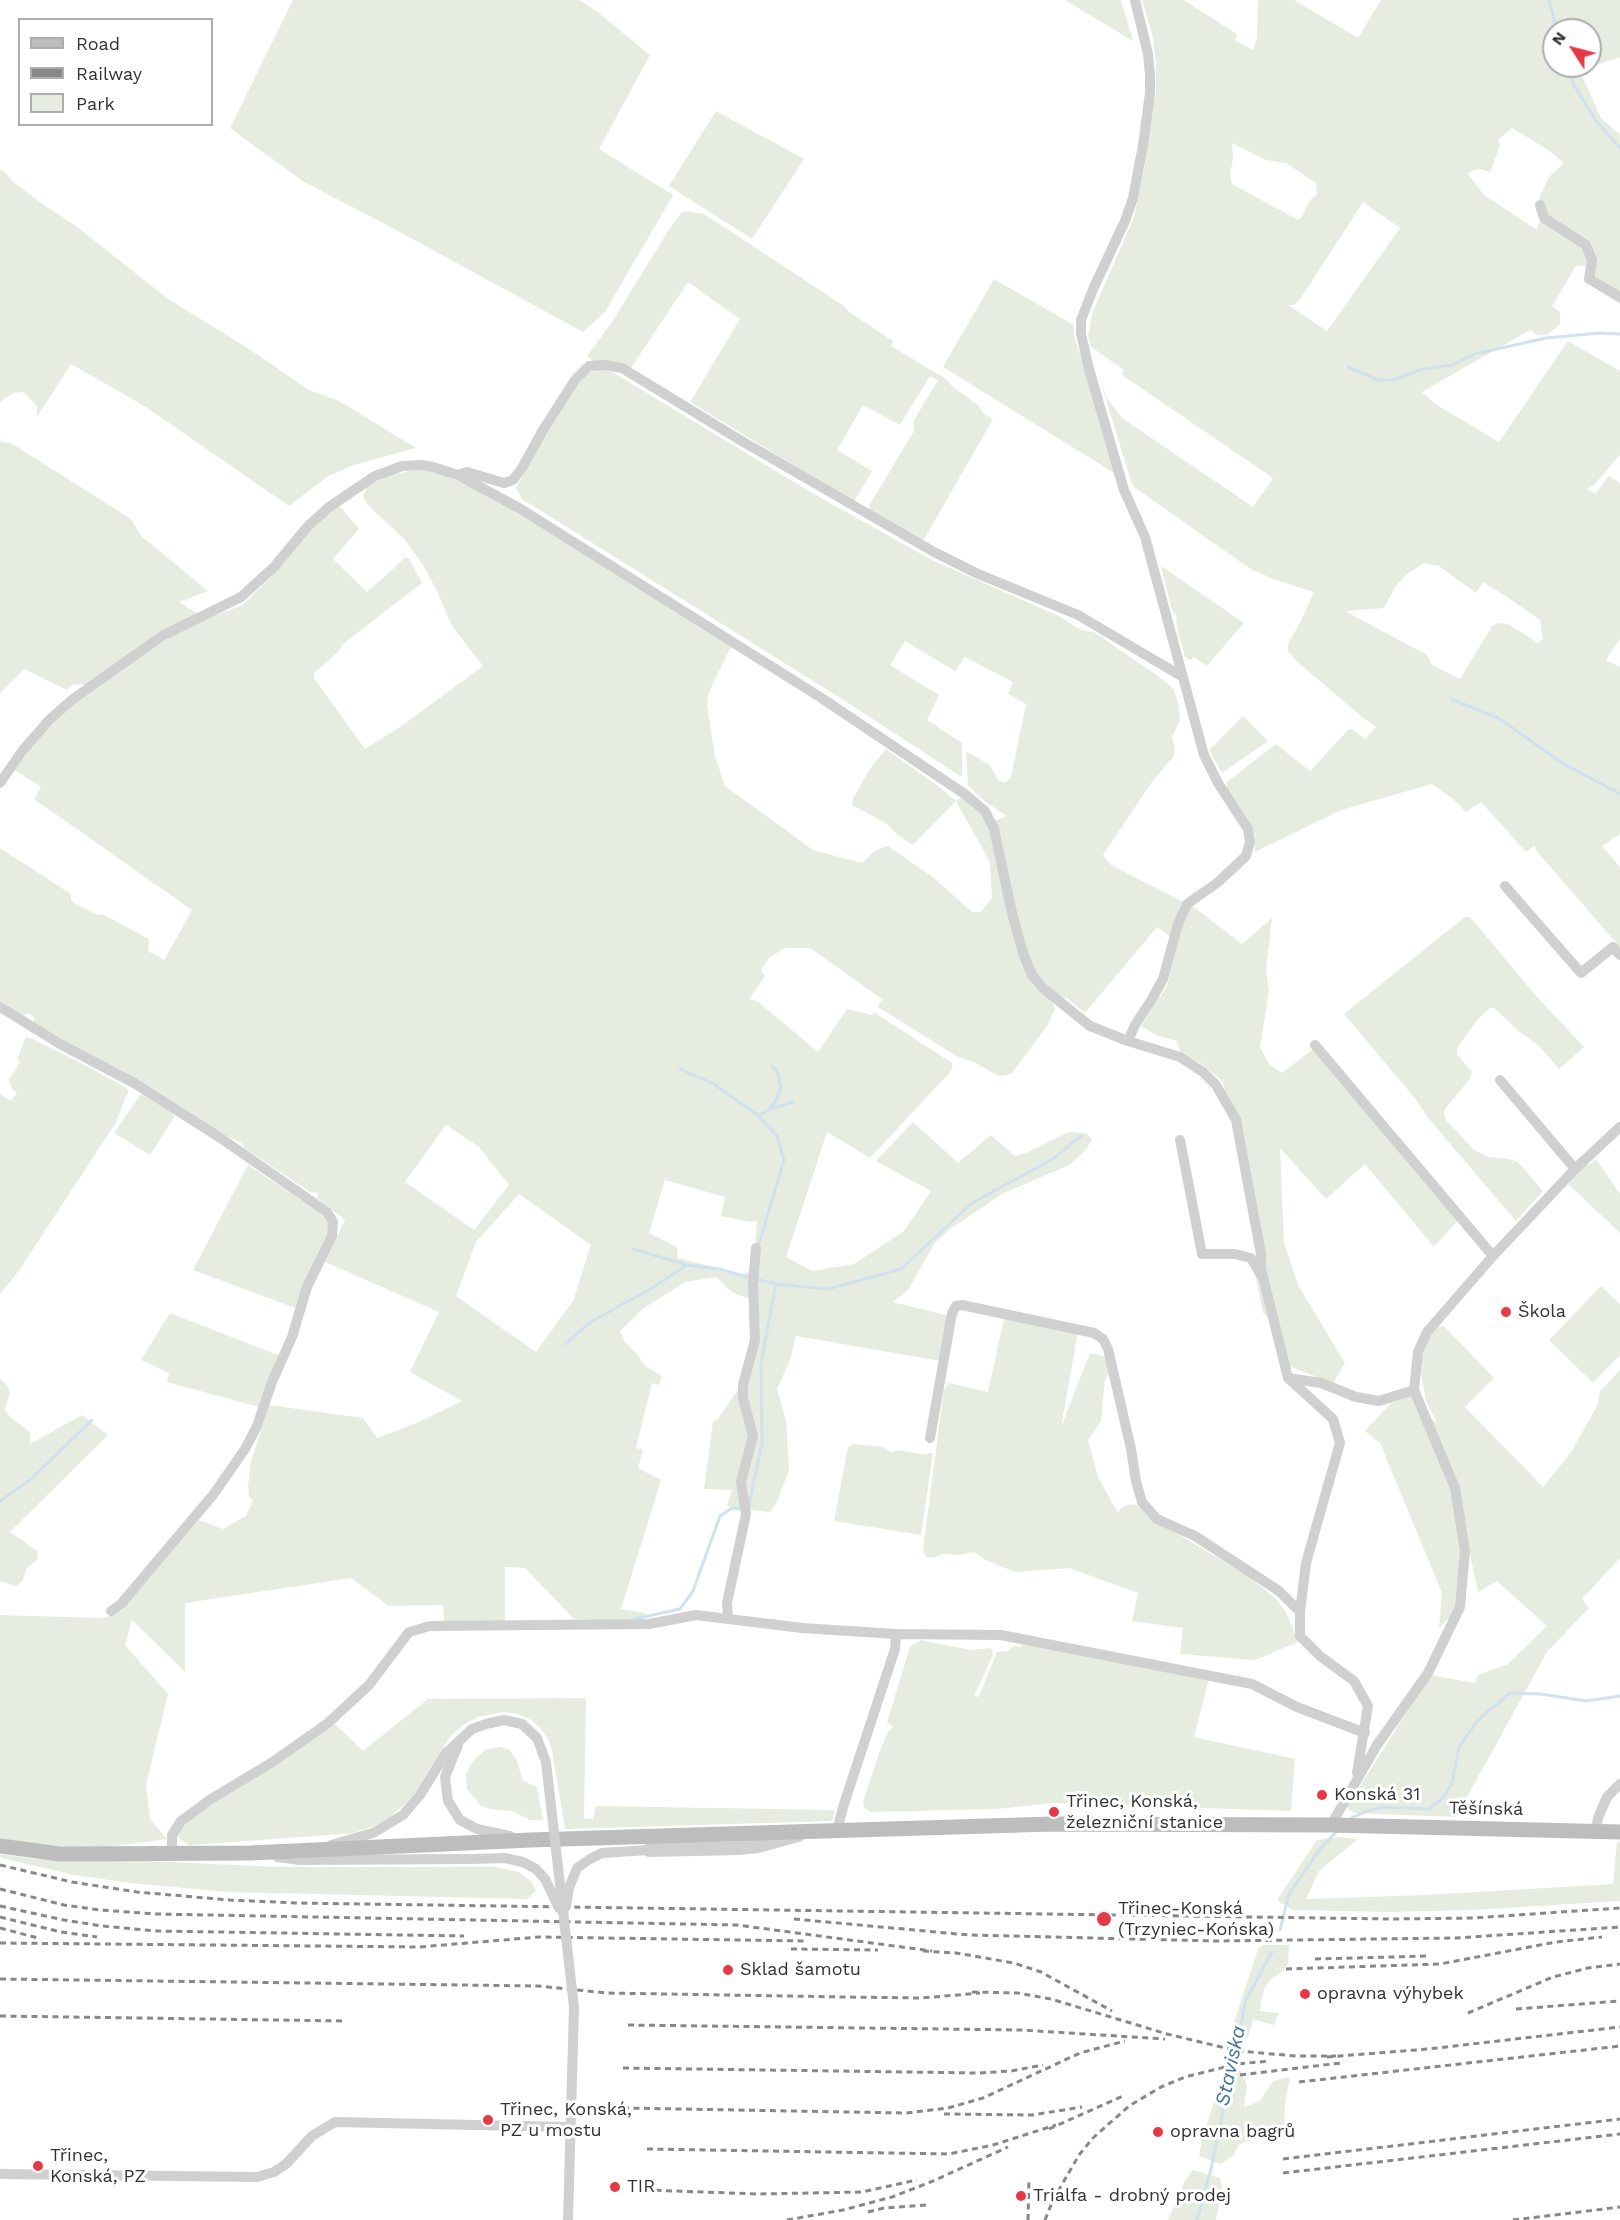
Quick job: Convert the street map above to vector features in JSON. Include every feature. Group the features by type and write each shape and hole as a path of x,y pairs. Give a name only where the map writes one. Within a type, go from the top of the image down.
{"main road":[{"name":"Těšínská","path":"0,1846 60,1854 250,1853 530,1840 1073,1823 1331,1825 1620,1832"}],"street":[{"path":"1128,1041 1163,979 1178,924 1187,904 1217,883 1246,856 1250,842 1248,829 1218,783 1204,755 1145,537 1124,490 1081,334 1082,320 1094,286 1125,222 1133,198 1143,145 1150,75 1148,54 1135,0"},
{"path":"1540,205 1544,218 1586,245 1592,260 1588,279 1620,297"},
{"path":"458,475 467,472 504,483 513,480 575,380 589,366 604,364 622,368 740,440 934,552 976,573 1078,615 1184,677"},
{"path":"0,783 48,720 73,699 162,636 241,597 274,567 308,525 329,507 375,476 402,466 420,465 458,475 530,514 820,697 966,795 986,811 994,829 1012,913 1023,953 1032,975 1044,989 1090,1026 1128,1041 1180,1057 1203,1072 1216,1085 1236,1120 1261,1254 1263,1278 1288,1378 1333,1419 1340,1443 1306,1563 1300,1612 1300,1636 1320,1656 1354,1681 1368,1706 1356,1779"},
{"path":"1504,886 1581,973 1613,947 1620,955"},
{"path":"0,1007 60,1044 134,1083 210,1131 327,1212 333,1222 332,1236 307,1287 292,1338 272,1382 257,1426 245,1449 213,1496 121,1604 111,1611"},
{"path":"1315,1045 1493,1256"},
{"path":"1500,1080 1575,1169"},
{"path":"1331,1825 1377,1745 1428,1673 1460,1607 1465,1551 1455,1488 1414,1390 1418,1352 1427,1332 1493,1256 1575,1169 1620,1127"},
{"path":"1180,1140 1202,1254 1234,1254 1251,1258 1263,1278"},
{"path":"728,1618 727,1603 745,1508 741,1482 753,1436 743,1398 743,1385 755,1340 753,1279 756,1248"},
{"path":"930,1438 952,1313 956,1306 962,1305 1094,1333 1103,1340 1108,1349 1142,1502 1157,1519 1195,1536 1279,1591 1300,1612"},
{"path":"1288,1378 1321,1383 1356,1397 1379,1401 1414,1390"},
{"path":"171,1854 172,1835 181,1821 328,1723 369,1685 409,1632 430,1626 649,1624 696,1615 802,1628 896,1634 1001,1635 1252,1684 1297,1707 1365,1732"},
{"path":"837,1830 895,1650 896,1634"},
{"path":"314,1849 373,1833 403,1815 420,1795 446,1753 472,1729 504,1720 522,1724 537,1738 546,1762 574,2007 568,2220"},
{"path":"459,1742 445,1777 448,1801 460,1820 477,1829 530,1840"},
{"path":"1596,1831 1598,1818 1607,1797 1620,1784"},
{"path":"564,1919 569,1888 577,1868 602,1854 758,1846 810,1831"},
{"path":"250,1853 300,1860 505,1858 524,1862 536,1869 545,1879 564,1919"},
{"path":"0,2175 257,2176 274,2172 280,2168 312,2136 335,2122 571,2127"}],"green space":[{"path":"293,0 579,0 595,10 650,55 599,149 673,195 605,312 583,332 304,182 230,128"},
{"path":"1065,0 1121,0 1133,41"},
{"path":"1142,0 1184,0 1238,35 1235,40 1253,50 1257,39 1258,0 1294,0 1358,38 1381,0 1620,0 1620,57 1602,63 1602,18 1542,18 1542,78 1583,78 1601,118 1620,135 1620,304 1589,284 1594,260 1590,248 1552,220 1540,203 1539,198 1549,177 1564,163 1548,150 1512,128 1498,140 1500,146 1490,172 1480,169 1468,174 1484,195 1537,230 1538,224 1545,220 1582,247 1587,256 1587,266 1576,266 1552,306 1560,312 1560,324 1547,335 1537,335 1530,330 1422,392 1435,404 1499,442 1568,341 1620,371 1620,455 1594,485 1587,489 1595,494 1609,476 1620,483 1620,639 1606,660 1620,667 1620,834 1602,846 1620,867 1620,947 1534,846 1526,852 1481,802 1466,812 1452,798 1432,784 1341,810 1255,852 1255,836 1247,819 1227,790 1227,782 1276,744 1310,771 1348,730 1352,729 1365,739 1376,727 1295,660 1288,651 1288,644 1314,592 1273,579 1249,568 1134,487 1130,478 1101,383 1107,398 1122,418 1253,507 1273,478 1122,375 1124,370 1091,347 1088,335 1093,311 1134,217 1156,95 1156,63 1152,33","holes":["1232,143 1266,160 1286,163 1316,183 1317,195 1310,200 1301,218 1298,220 1232,184 1230,174 1233,159","1363,202 1400,228 1327,331 1288,305 1299,301","1424,563 1439,566 1476,593 1483,582 1504,595 1540,620 1543,639 1538,643 1508,624 1498,623 1492,626 1460,679 1432,665 1427,655 1345,611 1384,608 1395,587 1407,574"]},
{"path":"716,111 804,159 752,239 669,186"},
{"path":"0,170 44,205 76,226 168,299 246,347 309,390 339,401 416,448 354,465 328,476 289,506 146,407 71,364 37,417 37,406 24,392 13,393 0,402"},
{"path":"686,211 704,214 844,306 849,312 893,341 891,346 946,379 979,406 984,414 993,419 923,541 869,510 869,506 914,431 914,420 938,380 930,376 900,425 863,405 837,450 872,471 854,502 690,402 740,319 688,282 631,368 595,363 587,356 612,322 670,228 681,213"},
{"path":"994,279 1074,325 1074,336 1119,476 943,367"},
{"path":"599,369 614,373 814,494 932,560 1061,617 1080,630 1094,632 1165,681 1174,690 1179,707 1180,720 1172,737 1175,748 1174,756 1154,779 1103,855 1111,865 1195,908 1242,944 1272,918 1266,970 1269,991 1260,1047 1269,1064 1282,1073 1312,1050 1317,1051 1458,1220 1434,1247 1365,1164 1326,1199 1280,1148 1284,1242 1298,1285 1345,1363 1333,1383 1286,1365 1273,1322 1263,1313 1255,1274 1264,1255 1223,1082 1202,1064 1180,1051 1177,1041 1156,1035 1141,1026 1167,986 1178,942 1157,927 1085,1013 1067,998 1051,998 1055,1009 1047,1026 1012,1073 1003,1076 958,1057 878,1007 882,999 810,948 785,948 770,957 762,968 761,971 765,976 749,999 757,1001 818,1052 847,1009 872,1015 874,1012 952,1063 952,1070 870,1158 827,1132 786,1257 812,1271 854,1264 904,1231 931,1191 876,1161 913,1122 958,1163 991,1135 1015,1156 1069,1132 1085,1133 1092,1139 1086,1150 1069,1165 1002,1194 950,1229 934,1244 908,1290 893,1302 949,1316 940,1361 796,1336 790,1360 777,1389 786,1421 789,1470 777,1502 770,1512 732,1508 727,1505 732,1490 704,1489 713,1421 717,1420 750,1372 753,1299 738,1295 728,1289 717,1277 685,1282 644,1308 620,1331 624,1341 645,1366 662,1376 659,1385 652,1383 636,1448 643,1450 638,1468 661,1480 621,1609 646,1613 642,1622 574,1619 525,1568 505,1567 505,1621 444,1621 443,1605 389,1606 351,1578 185,1603 185,1672 132,1620 125,1645 168,1694 146,1785 150,1819 167,1839 100,1848 17,1844 0,1840 0,1615 103,1618 115,1614 123,1609 199,1520 223,1529 246,1516 253,1501 249,1496 248,1486 251,1462 269,1405 363,1418 377,1438 419,1422 462,1401 410,1372 439,1312 325,1262 345,1220 317,1198 318,1193 310,1192 244,1148 242,1143 224,1135 33,1025 34,1017 28,1013 22,1017 0,1003 0,848 71,894 71,900 74,903 97,915 102,914 149,939 148,951 164,960 192,910 34,799 41,787 15,770 35,742 64,711 189,625 243,605 270,578 311,530 338,504 359,529 333,559 367,592 405,557 409,559 422,583 344,643 338,652 314,673 314,678 365,749 403,725 483,666 452,626 423,565 405,540 367,504 363,497 367,487 389,475 416,470 429,471 445,475 491,496 731,647 708,695 707,706 715,756 725,786 813,850 862,863 876,850 888,846 934,878 972,912 981,912 992,898 990,862 956,801 964,796 989,821 1007,816 984,801 968,785 966,751 990,765 998,780 1005,783 1011,777 1026,704 1008,694 1013,682 965,657 955,671 905,641 890,665 939,695 927,720 962,743 962,776 960,776 845,701 522,499 516,488 543,440 587,373","holes":["446,1125 479,1147 509,1185 474,1230 405,1182","665,1180 725,1197 721,1216 751,1222 757,1220 755,1248 749,1272 743,1274 677,1258 677,1247 649,1233","519,1194 591,1245 573,1301 536,1352 456,1296 476,1242"]},
{"path":"0,438 1,442 11,443 131,519 141,536 208,591 179,602 198,614 86,685 74,684 67,690 24,669 0,693"},
{"path":"1161,566 1244,623 1207,666 1194,657 1190,660 1185,657 1176,615 1171,608"},
{"path":"1243,716 1268,741 1222,773 1209,750"},
{"path":"886,749 956,801 913,845 887,824 852,805 869,770"},
{"path":"1465,917 1470,917 1537,997 1584,1047 1559,1069 1539,1046 1494,1008 1490,1008 1478,1019 1457,1048 1457,1054 1472,1072 1469,1080 1445,1109 1444,1115 1447,1121 1473,1149 1488,1157 1518,1162 1543,1191 1516,1221 1344,1014"},
{"path":"26,1037 81,1063 127,1088 128,1092 115,1124 18,1272 0,1294 0,1094 11,1101 17,1093 12,1089 9,1080 20,1062 17,1060"},
{"path":"141,1094 172,1113 174,1117 150,1155 114,1133"},
{"path":"1596,1159 1620,1194 1620,1233 1568,1184 1585,1165"},
{"path":"248,1165 328,1218 330,1228 298,1309 193,1270"},
{"path":"1601,1286 1620,1304 1620,1355 1593,1383 1549,1340"},
{"path":"170,1313 280,1356 259,1407 167,1382 169,1373 141,1360"},
{"path":"1004,1319 1078,1332 1061,1427 1090,1353 1107,1357 1110,1372 1105,1379 1101,1421 1088,1440 1098,1477 1118,1513 1121,1508 1130,1504 1137,1505 1163,1525 1248,1576 1276,1599 1286,1612 1298,1642 1255,1660 1180,1654 1183,1628 1132,1621 1138,1593 1069,1568 1016,1572 987,1561 974,1552 926,1557 923,1549 944,1389 949,1383 988,1392"},
{"path":"1444,1326 1494,1378 1465,1407 1543,1487 1572,1451 1598,1404 1600,1391 1620,1370 1620,1558 1582,1599 1589,1608 1547,1652 1456,1817 1354,1813 1347,1807 1430,1675 1475,1683 1478,1675 1508,1664 1547,1626 1497,1581 1478,1592 1470,1554 1452,1615 1439,1628 1442,1593 1380,1443 1365,1431 1391,1403 1412,1395 1420,1410 1437,1423 1426,1401 1421,1373 1422,1356 1430,1336 1437,1327"},
{"path":"0,1379 7,1385 10,1392 5,1410 10,1417 30,1432 30,1444 82,1415 108,1435 10,1532 37,1551 38,1559 27,1568 22,1581 16,1586 0,1581"},
{"path":"853,1444 883,1447 891,1452 898,1450 927,1455 933,1453 921,1535 834,1521 848,1447"},
{"path":"921,1640 971,1650 991,1648 993,1655 975,1694 976,1697 979,1696 997,1652 1008,1651 1014,1646 1021,1647 1024,1643 1209,1679 1194,1737 1295,1759 1291,1811 1054,1803 996,1809 870,1812 864,1807 863,1802 879,1753 888,1732 893,1727 887,1722 910,1647"},
{"path":"586,1698 584,1819 593,1819 596,1806 835,1810 832,1821 565,1829 552,1750 548,1739 531,1720 518,1714 503,1712 477,1717 462,1726 450,1737 417,1790 405,1804 389,1818 372,1827 353,1833 189,1845 178,1836 183,1823 335,1724 363,1751 428,1699"},
{"path":"500,1747 510,1750 517,1761 523,1781 537,1787 543,1820 530,1820 512,1811 490,1809 480,1805 467,1789 466,1774 473,1761 485,1750"},
{"path":"1338,1837 1358,1839 1319,1871 1306,1899 1425,1895 1613,1884 1617,1842 1620,1842 1620,1901 1473,1910 1390,1912 1293,1910 1277,1900 1317,1840"},
{"path":"0,1854 36,1859 280,1867 494,1867 519,1872 531,1881 536,1891 527,1899 230,1892 138,1884 74,1875 5,1859 0,1857"},
{"path":"1263,1945 1289,1945 1288,1964 1282,1972 1272,1978 1264,1989 1261,2001 1260,2011 1279,2013 1274,2025 1253,2019 1248,2038 1232,2038 1231,2032 1258,1949"},
{"path":"1224,2071 1241,2071 1247,2086 1244,2107 1260,2101 1273,2081 1290,2077 1285,2102 1284,2127 1238,2145 1234,2155 1221,2164 1199,2156 1202,2139"},
{"path":"1193,2170 1220,2178 1222,2189 1216,2220 1168,2220 1185,2181"}],"waterway":[{"path":"1549,0 1554,18"},
{"path":"1572,78 1596,121 1620,148"},
{"path":"1348,367 1378,380 1394,380 1422,369 1452,365 1475,354 1546,338 1600,333 1620,334"},
{"path":"1451,699 1498,718 1564,764 1620,794"},
{"path":"759,1116 776,1101 781,1088 777,1071 772,1066"},
{"path":"680,1069 714,1084 759,1116 777,1136 784,1160 758,1247"},
{"path":"770,1109 794,1102"},
{"path":"776,1284 828,1289 901,1269 972,1203 1053,1159 1081,1136"},
{"path":"633,1249 686,1265"},
{"path":"565,1344 592,1321 649,1290 687,1265 719,1269 750,1278"},
{"path":"749,1505 762,1443 761,1362 776,1284 755,1279"},
{"path":"0,1501 30,1480 92,1420"},
{"path":"634,1619 680,1609 693,1591 720,1516 732,1508 741,1509"},
{"name":"Staviska","path":"1349,1819 1383,1807 1429,1809 1444,1797 1452,1783 1459,1747 1478,1720 1510,1693 1541,1694 1586,1701 1620,1696"},
{"name":"Staviska","path":"1280,1930 1289,1894 1320,1849 1338,1830"},
{"name":"Staviska","path":"1197,2220 1211,2169 1246,2000 1272,1952"}],"railway":[{"path":"0,1865 72,1882 137,1892 295,1903 1390,1919 1473,1918 1620,1908"},
{"path":"0,1889 64,1905 156,1914 737,1925 932,1951"},
{"path":"0,1906 64,1920 157,1931 464,1936"},
{"path":"0,1917 61,1932 97,1937"},
{"path":"794,1919 969,1935 1216,1941 1456,1938 1620,1927"},
{"path":"0,1928 38,1938"},
{"path":"0,1943 419,1947 539,1937 807,1941"},
{"path":"1286,1969 1440,1964 1556,1942 1602,1937"},
{"path":"791,1949 878,1950"},
{"path":"923,1951 956,1953 1014,1963 1041,1972 1112,2011"},
{"path":"1315,1959 1429,1956"},
{"path":"1468,2013 1553,1977 1588,1968 1620,1964"},
{"path":"0,1979 538,1986 607,1993 846,1997 922,1998 980,1993"},
{"path":"972,1992 1018,1993 1051,1999 1167,2034 1238,2051 1296,2056 1336,2056"},
{"path":"1516,2009 1620,2001"},
{"path":"0,2016 346,2021"},
{"path":"628,2025 1021,2030 1165,2039"},
{"path":"1327,2057 1428,2049 1620,2027"},
{"path":"623,2108 906,2113 948,2108 983,2098 1080,2053 1125,2041"},
{"path":"1299,2082 1620,2046"},
{"path":"1045,2220 1053,2200 1079,2155 1093,2138 1129,2106 1161,2087 1185,2077 1237,2064 1270,2061"},
{"path":"1240,2075 1341,2063"},
{"path":"623,2068 978,2073 1011,2071 1043,2065"},
{"path":"1049,2129 1123,2096"},
{"path":"944,2114 1032,2115 1082,2107"},
{"path":"1283,2159 1620,2119"},
{"path":"647,2149 949,2154 993,2145 1056,2125"},
{"path":"1283,2173 1620,2134"},
{"path":"787,2220 843,2210 892,2197 1008,2147"},
{"path":"1028,2220 1029,2178"},
{"path":"645,2190 759,2194 862,2192 917,2180"},
{"path":"868,2212 884,2208 927,2205"},
{"path":"1513,2220 1620,2207"}],"place":[{"name":"Škola","path":"1506,1312"},
{"name":"Konská 31","path":"1322,1795"},
{"name":"Třinec, Konská, železniční stanice","path":"1054,1812"},
{"name":"Třinec-Konská (Trzyniec-Końska)","path":"1104,1919"},
{"name":"Sklad šamotu","path":"728,1970"},
{"name":"opravna výhybek","path":"1305,1994"},
{"name":"Třinec, Konská, PZ u mostu","path":"488,2120"},
{"name":"opravna bagrů","path":"1158,2132"},
{"name":"Třinec, Konská, PZ","path":"38,2166"},
{"name":"TIR","path":"615,2187"},
{"name":"Trialfa - drobný prodej","path":"1021,2196"}]}
